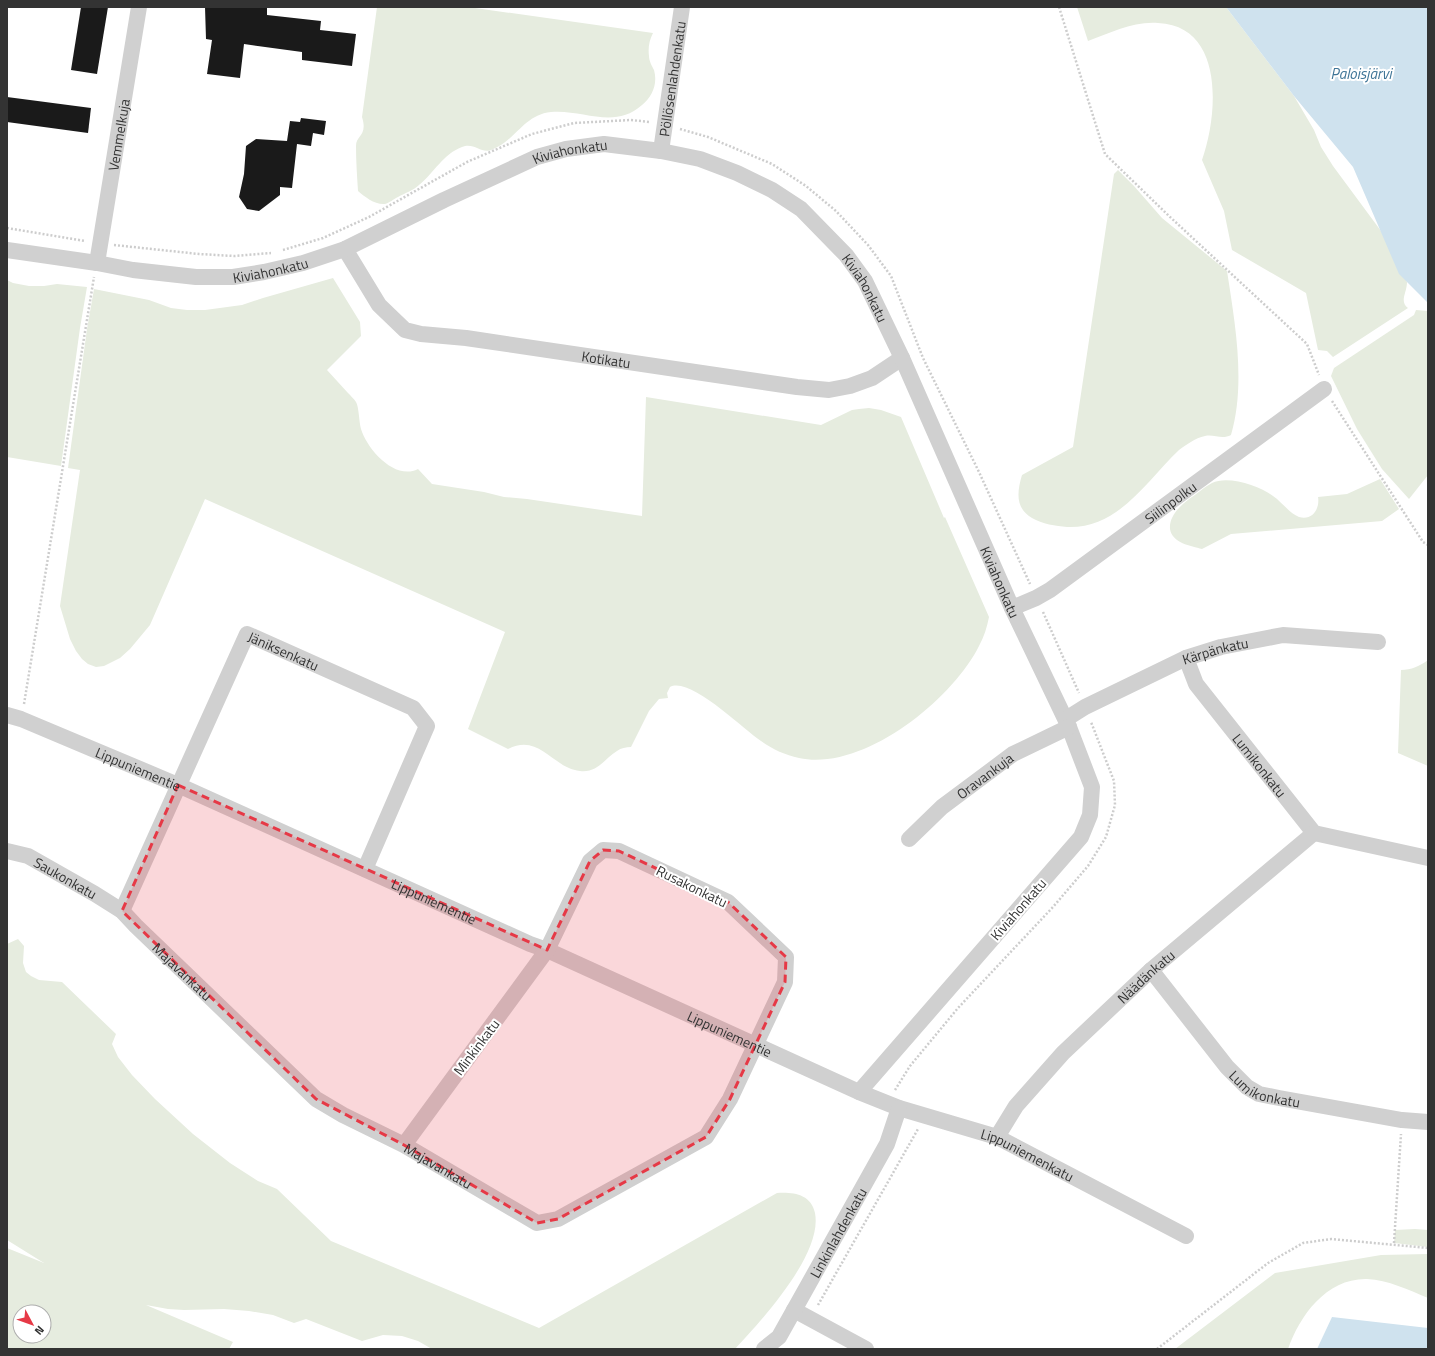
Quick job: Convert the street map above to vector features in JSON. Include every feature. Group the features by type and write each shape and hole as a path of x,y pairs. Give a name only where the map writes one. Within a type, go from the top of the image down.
{"street":[{"name":"Vemmelkuja","path":"97,263 139,7"},
{"name":"Pöllösenlahdenkatu","path":"661,151 682,7"},
{"name":"Kiviahonkatu","path":"7,250 97,263 133,270 196,277 233,277 264,272 345,249 444,200 537,157 566,149 604,144 661,151 700,159 737,173 772,190 801,209 846,255 866,281 902,358 1012,608 1068,723 1092,787 1090,814 1081,837 859,1092"},
{"name":"Kotikatu","path":"345,249 379,305 404,330 421,334 466,338 797,387 829,390 850,386 872,378 902,358"},
{"name":"Siilinpolku","path":"1012,608 1036,598 1050,590 1324,389"},
{"name":"Jäniksenkatu","path":"122,911 248,634 413,708 427,726 365,869"},
{"name":"Kärpänkatu","path":"1068,723 1085,707 1186,658 1221,647 1283,635 1378,642"},
{"name":"Lumikonkatu","path":"1186,658 1196,684 1314,833"},
{"name":"Lippuniementie","path":"14,717 178,785 530,944 547,950 859,1092"},
{"name":"Oravankuja","path":"910,839 942,807 1013,754 1068,723"},
{"path":"1314,833 1428,858"},
{"name":"Näädänkatu","path":"997,1137 1016,1106 1063,1053 1151,970 1314,833"},
{"name":"Rusakonkatu","path":"547,950 590,861 603,850 619,851 728,902 786,957 785,982 756,1045"},
{"name":"Saukonkatu","path":"7,851 28,856 122,911"},
{"name":"Majavankatu","path":"122,911 316,1099 343,1115 404,1144 537,1223 558,1219 706,1137 730,1099 756,1045"},
{"name":"Minkinkatu","path":"404,1144 547,950"},
{"name":"Lumikonkatu","path":"1151,970 1227,1067 1247,1087 1259,1094 1402,1120 1428,1122"},
{"name":"Lippuniemenkatu","path":"859,1092 899,1108 997,1137 1186,1236"},
{"name":"Linkinlahdenkatu","path":"764,1349 779,1337 887,1144 899,1108"},
{"path":"794,1310 866,1349"}],"path":[{"path":"1059,7 1105,154 1306,344 1324,389 1423,542 1428,545"},
{"path":"281,251 323,238 369,217 466,162 532,134 574,123 632,120 666,125 708,137 772,164 806,186 836,211 868,245 891,276 923,358 979,472 1085,707 1114,781 1115,805 1106,837 1088,866 958,1008 910,1066 892,1094"},
{"path":"7,228 100,243 206,254 234,256 274,253"},
{"path":"14,717 97,263"},
{"path":"811,1318 916,1135 925,1116"},
{"path":"1394,1243 1402,1120"},
{"path":"1157,1349 1268,1263 1303,1243 1331,1240 1428,1248"}],"highlighted area":[{"path":"178,785 547,950 590,861 603,850 619,851 728,902 786,957 785,982 730,1099 706,1137 558,1219 537,1223 404,1145 316,1099 122,911"}],"shaded area":[{"path":"377,7 468,7 653,33 649,53 655,75 655,85 646,102 631,112 620,116 598,117 563,112 541,114 526,123 507,141 491,150 484,151 466,146 455,150 449,154 415,188 385,204 381,204 374,202 358,191 356,163 356,146 364,128 362,117"},
{"path":"1077,7 1226,7 1294,96 1314,130 1321,147 1333,166 1381,231 1407,282 1404,303 1408,308 1333,357 1327,351 1318,350 1306,293 1232,250 1224,211 1202,160 1211,120 1213,98 1211,76 1206,56 1195,39 1180,28 1158,23 1149,23 1122,28 1088,41"},
{"path":"1118,170 1162,218 1227,271 1238,353 1238,395 1235,415 1231,435 1224,437 1205,436 1198,438 1179,450 1143,489 1117,512 1102,520 1085,526 1067,527 1054,525 1036,520 1026,514 1020,504 1018,493 1019,487 1022,475 1073,447 1114,174"},
{"path":"333,278 360,322 361,336 327,370 356,402 364,437 376,454 391,467 400,471 409,472 418,469 432,484 484,492 504,497 642,516 646,397 821,425 852,410 869,408 881,410 901,417 944,518 945,517 989,617 979,646 966,667 927,709 903,728 877,743 850,754 824,759 799,758 784,753 761,741 703,696 690,689 679,686 670,687 667,693 668,698 659,699 649,711 631,747 624,748 612,754 592,770 580,771 570,769 546,753 529,745 519,745 508,749 468,729 505,632 205,499 150,625 130,649 120,658 104,666 96,667 88,664 76,651 70,639 60,606 80,470 68,468 94,289 149,300 171,308 205,310 242,305"},
{"path":"7,280 13,283 29,286 57,284 87,287 61,466 7,457"},
{"path":"1416,310 1428,311 1428,475 1409,499 1382,469 1357,429 1331,376 1334,368 1414,315"},
{"path":"1380,479 1399,509 1382,521 1231,534 1202,549 1178,541 1171,534 1171,520 1182,505 1206,486 1219,481 1235,481 1252,485 1276,498 1295,515 1304,518 1312,515 1317,509 1318,497 1347,494"},
{"path":"1428,660 1428,766 1398,753 1401,670 1415,667"},
{"path":"18,939 24,946 23,963 26,972 39,980 62,982 116,1034 112,1044 118,1057 132,1075 155,1099 193,1134 230,1163 258,1181 277,1189 331,1241 539,1328 777,1193 795,1194 805,1198 810,1202 815,1213 815,1229 810,1248 800,1267 788,1286 760,1322 735,1349 432,1349 418,1341 402,1336 383,1335 362,1341 306,1319 294,1323 273,1315 249,1311 224,1309 184,1310 146,1305 233,1342 229,1349 7,1349 7,1248 44,1263 7,1240 7,944"},
{"path":"1395,1230 1428,1230 1428,1247 1394,1243"},
{"path":"1428,1254 1428,1298 1383,1281 1367,1279 1353,1280 1339,1285 1317,1301 1300,1324 1288,1349 1175,1349 1275,1273 1381,1255"}],"water":[{"name":"Paloisjärvi","path":"1226,7 1428,7 1428,303 1399,274 1353,167 1294,96"},
{"path":"1332,1317 1428,1328 1428,1349 1317,1349"}],"building":[{"path":"81,7 108,7 97,74 71,70"},
{"path":"205,7 267,7 267,15 321,21 320,30 356,34 352,66 302,60 302,52 244,44 240,78 207,74 212,40 206,39"},
{"path":"7,97 91,108 88,133 7,122"},
{"path":"301,118 326,121 324,135 313,133 311,146 297,144 292,188 280,187 280,195 259,211 247,209 239,197 244,174 246,146 256,139 287,141 290,121 300,122"}]}
